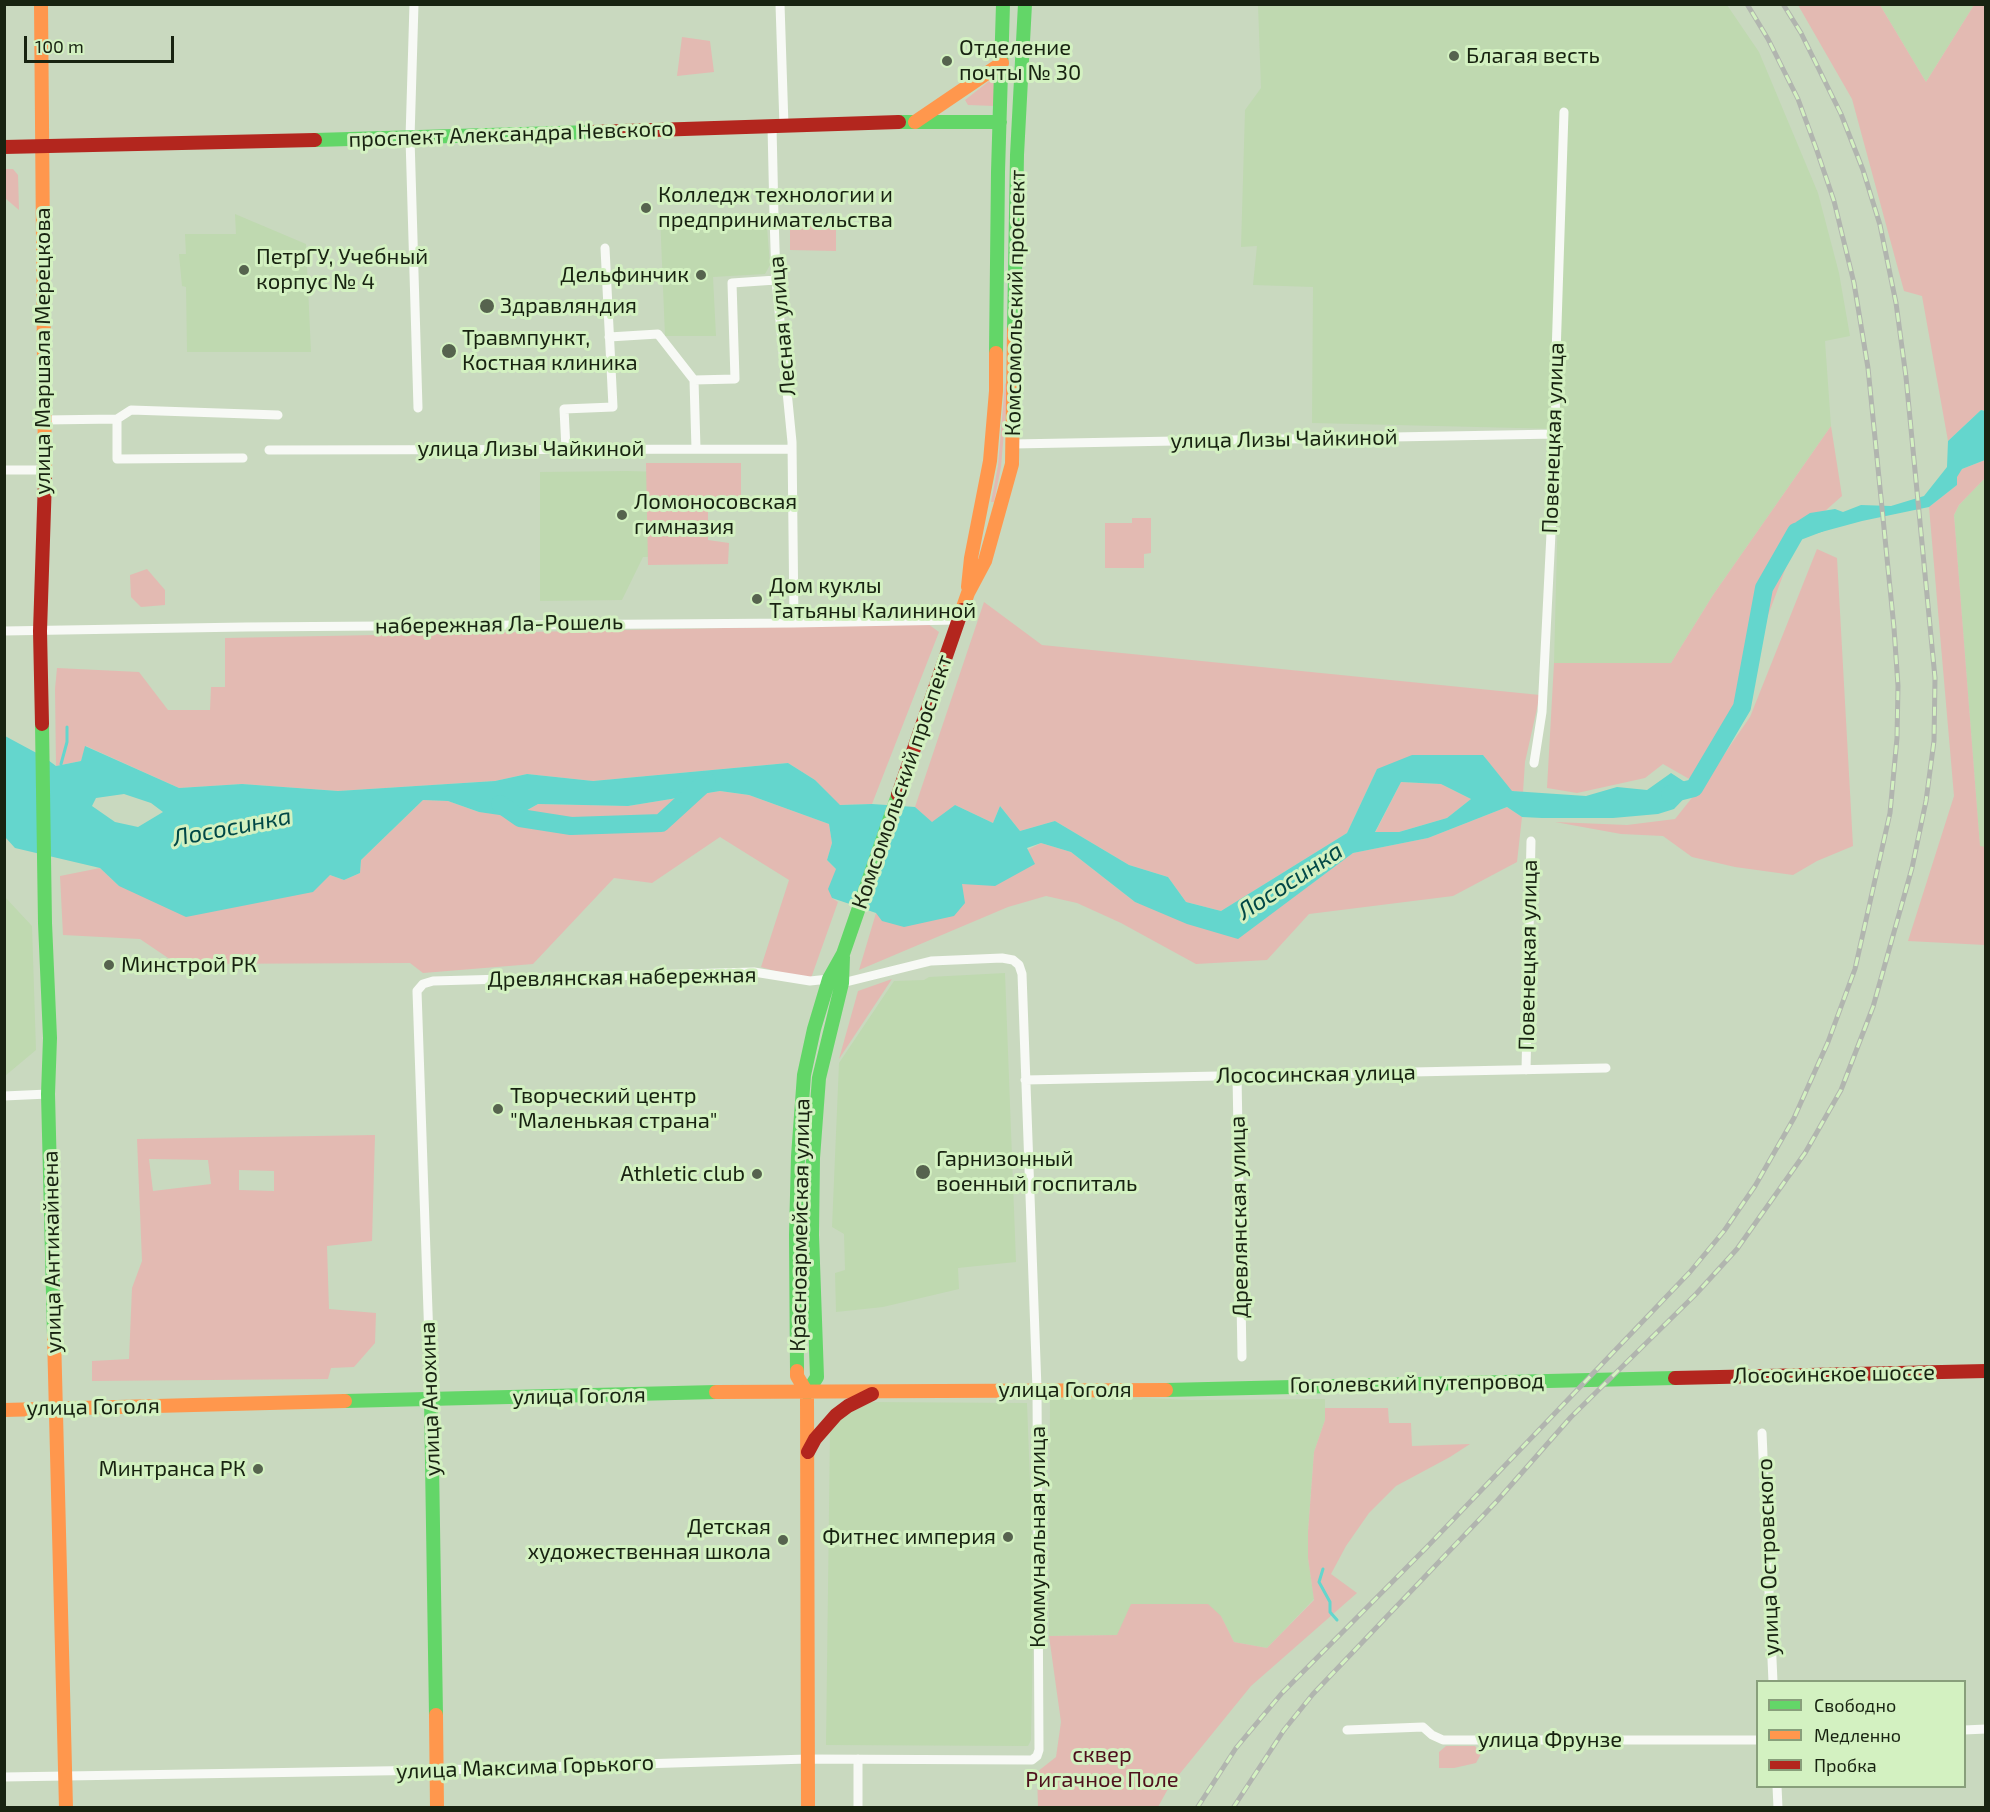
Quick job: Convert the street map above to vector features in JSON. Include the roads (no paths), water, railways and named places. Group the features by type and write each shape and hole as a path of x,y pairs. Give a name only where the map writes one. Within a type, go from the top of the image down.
{"main road":[{"name":"улица Маршала Мерецкова","path":"41,4 45,420 44,542 40,631 42,697"},
{"name":"Комсомольский проспект","path":"968,593 971,558 990,461 996,391 1003,4"},
{"name":"Комсомольский проспект","path":"849,937 944,658 968,593 985,561 1012,464 1018,123 1025,4"},
{"path":"915,122 1002,63"},
{"name":"проспект Александра Невского","path":"4,147 410,138 915,122 1018,123"},
{"name":"улица Антикайнена","path":"42,697 45,923 50,1038 48,1094 66,1808"},
{"name":"Красноармейская улица","path":"808,1808 808,1452 807,1393 797,1376 798,1156 804,1075 814,1029 835,981 849,937"},
{"name":"Красноармейская улица","path":"807,1393 817,1377 812,1195 817,1107 819,1078 828,1035 835,981"},
{"name":"Лососинское шоссе","path":"1682,1377 1986,1371"},
{"name":"Гоголевский путепровод","path":"1153,1390 1682,1377"},
{"name":"улица Гоголя","path":"4,1410 712,1392 1153,1390"},
{"path":"808,1452 815,1439 836,1415 877,1391"},
{"name":"улица Анохина","path":"431,1399 437,1808"}],"street":[{"path":"414,4 410,138 418,408"},
{"name":"Лесная улица","path":"780,4 776,280 792,449 794,623"},
{"name":"Повенецкая улица","path":"1534,763 1542,712 1556,434 1555,385 1564,112"},
{"path":"566,449 564,409 613,407 605,248"},
{"path":"694,380 735,379 732,283 776,280"},
{"path":"609,337 658,334 694,380 696,449"},
{"path":"45,420 117,419 131,410 278,415"},
{"path":"117,419 117,459 243,458"},
{"name":"улица Лизы Чайкиной","path":"1013,444 1556,434"},
{"name":"улица Лизы Чайкиной","path":"269,450 792,449"},
{"path":"4,470 45,470"},
{"path":"981,508 1000,511"},
{"name":"набережная Ла-Рошель","path":"4,632 245,627 958,620"},
{"name":"Повенецкая улица","path":"1526,1070 1531,841"},
{"name":"Древлянская набережная","path":"417,991 423,984 433,981 754,972 810,981 835,981 931,961 1002,958 1013,960 1019,965"},
{"name":"Коммунальная улица","path":"1019,965 1022,974 1037,1389 1039,1750"},
{"name":"улица Анохина","path":"417,991 431,1399"},
{"name":"Лососинская улица","path":"1025,1080 1606,1068"},
{"name":"Древлянская улица","path":"1237,1076 1242,1357"},
{"path":"4,1096 48,1094"},
{"name":"улица Островского","path":"1762,1432 1773,1680"},
{"name":"улица Фрунзе","path":"1347,1730 1423,1727 1432,1735 1443,1740 1756,1740"},
{"path":"1966,1730 1986,1730"},
{"name":"улица Максима Горького","path":"4,1777 438,1770 808,1759 1032,1760 1037,1756 1039,1750"},
{"path":"858,1759 858,1808"},
{"path":"1777,1788 1778,1808"}],"water":[{"path":"1981,410 1985,411 1985,460 1962,469 1957,477 1957,485 1929,507 1862,521 1803,537 1796,522 1810,513 1835,509 1843,512 1861,505 1891,506 1924,496 1947,467 1948,441"},
{"path":"5,736 56,766 81,761 85,746 179,788 242,784 338,791 495,781 527,774 593,781 788,763 815,780 840,805 872,804 915,807 932,822 955,805 993,823 1000,806 1020,831 1055,821 1129,865 1168,877 1186,902 1221,911 1347,833 1377,769 1412,755 1483,755 1512,791 1586,796 1617,787 1647,790 1671,773 1694,788 1674,809 1658,814 1613,818 1542,818 1522,817 1507,807 1428,838 1353,853 1238,939 1187,924 1135,902 1071,852 1041,843 1027,848 1035,864 995,886 962,884 965,903 954,916 904,927 882,921 876,913 832,898 828,889 836,869 827,860 832,843 829,824 749,795 720,791 628,806 538,804 522,813 520,818 479,812 448,801 423,800 361,860 360,873 344,880 330,875 313,892 186,917 119,886 100,868 15,848 5,837","holes":["1401,782 1441,784 1471,799 1447,818 1399,832 1375,832","124,794 151,803 163,812 138,827 115,822 92,806 96,798"]}],"waterway":[{"name":"Лососинка","path":"1670,794 1694,788 1742,707 1764,588 1796,532 1822,522"},
{"path":"61,764 67,742 67,727"},
{"name":"Лососинка","path":"500,804 520,818 571,826 661,823 707,781"},
{"path":"1323,1569 1319,1582 1330,1602 1330,1612 1337,1620"}],"railway":[{"path":"1197,1808 1236,1748 1282,1693 1426,1548 1690,1272 1724,1231 1755,1186 1794,1118 1828,1042 1855,969 1890,813 1897,738 1898,686 1894,628 1868,368 1854,283 1834,201 1798,99 1768,39 1747,4"},
{"path":"1233,1808 1284,1730 1313,1694 1497,1501 1571,1417 1696,1294 1737,1249 1805,1153 1841,1090 1873,1007 1912,868 1926,801 1934,741 1935,678 1906,377 1896,303 1880,225 1863,170 1841,114 1801,33 1783,4"}],"place":[{"name":"Благая весть","path":"1454,56"},
{"name":"Отделение почты № 30","path":"947,61"},
{"name":"Колледж технологии и предпринимательства","path":"646,208"},
{"name":"ПетрГУ, Учебный корпус № 4","path":"244,270"},
{"name":"Дельфинчик","path":"701,275"},
{"name":"Здравляндия","path":"487,306"},
{"name":"Травмпункт, Костная клиника","path":"449,351"},
{"name":"Ломоносовская гимназия","path":"622,515"},
{"name":"Дом куклы Татьяны Калининой","path":"757,599"},
{"name":"Минстрой РК","path":"109,965"},
{"name":"Творческий центр \"Маленькая страна\"","path":"498,1109"},
{"name":"Гарнизонный военный госпиталь","path":"923,1172"},
{"name":"Athletic club","path":"757,1174"},
{"name":"Минтранса РК","path":"258,1469"},
{"name":"Фитнес империя","path":"1008,1537"},
{"name":"Детская художественная школа","path":"783,1540"}],"park label":[{"name":"сквер Ригачное Поле","path":"1102,1768"}]}
